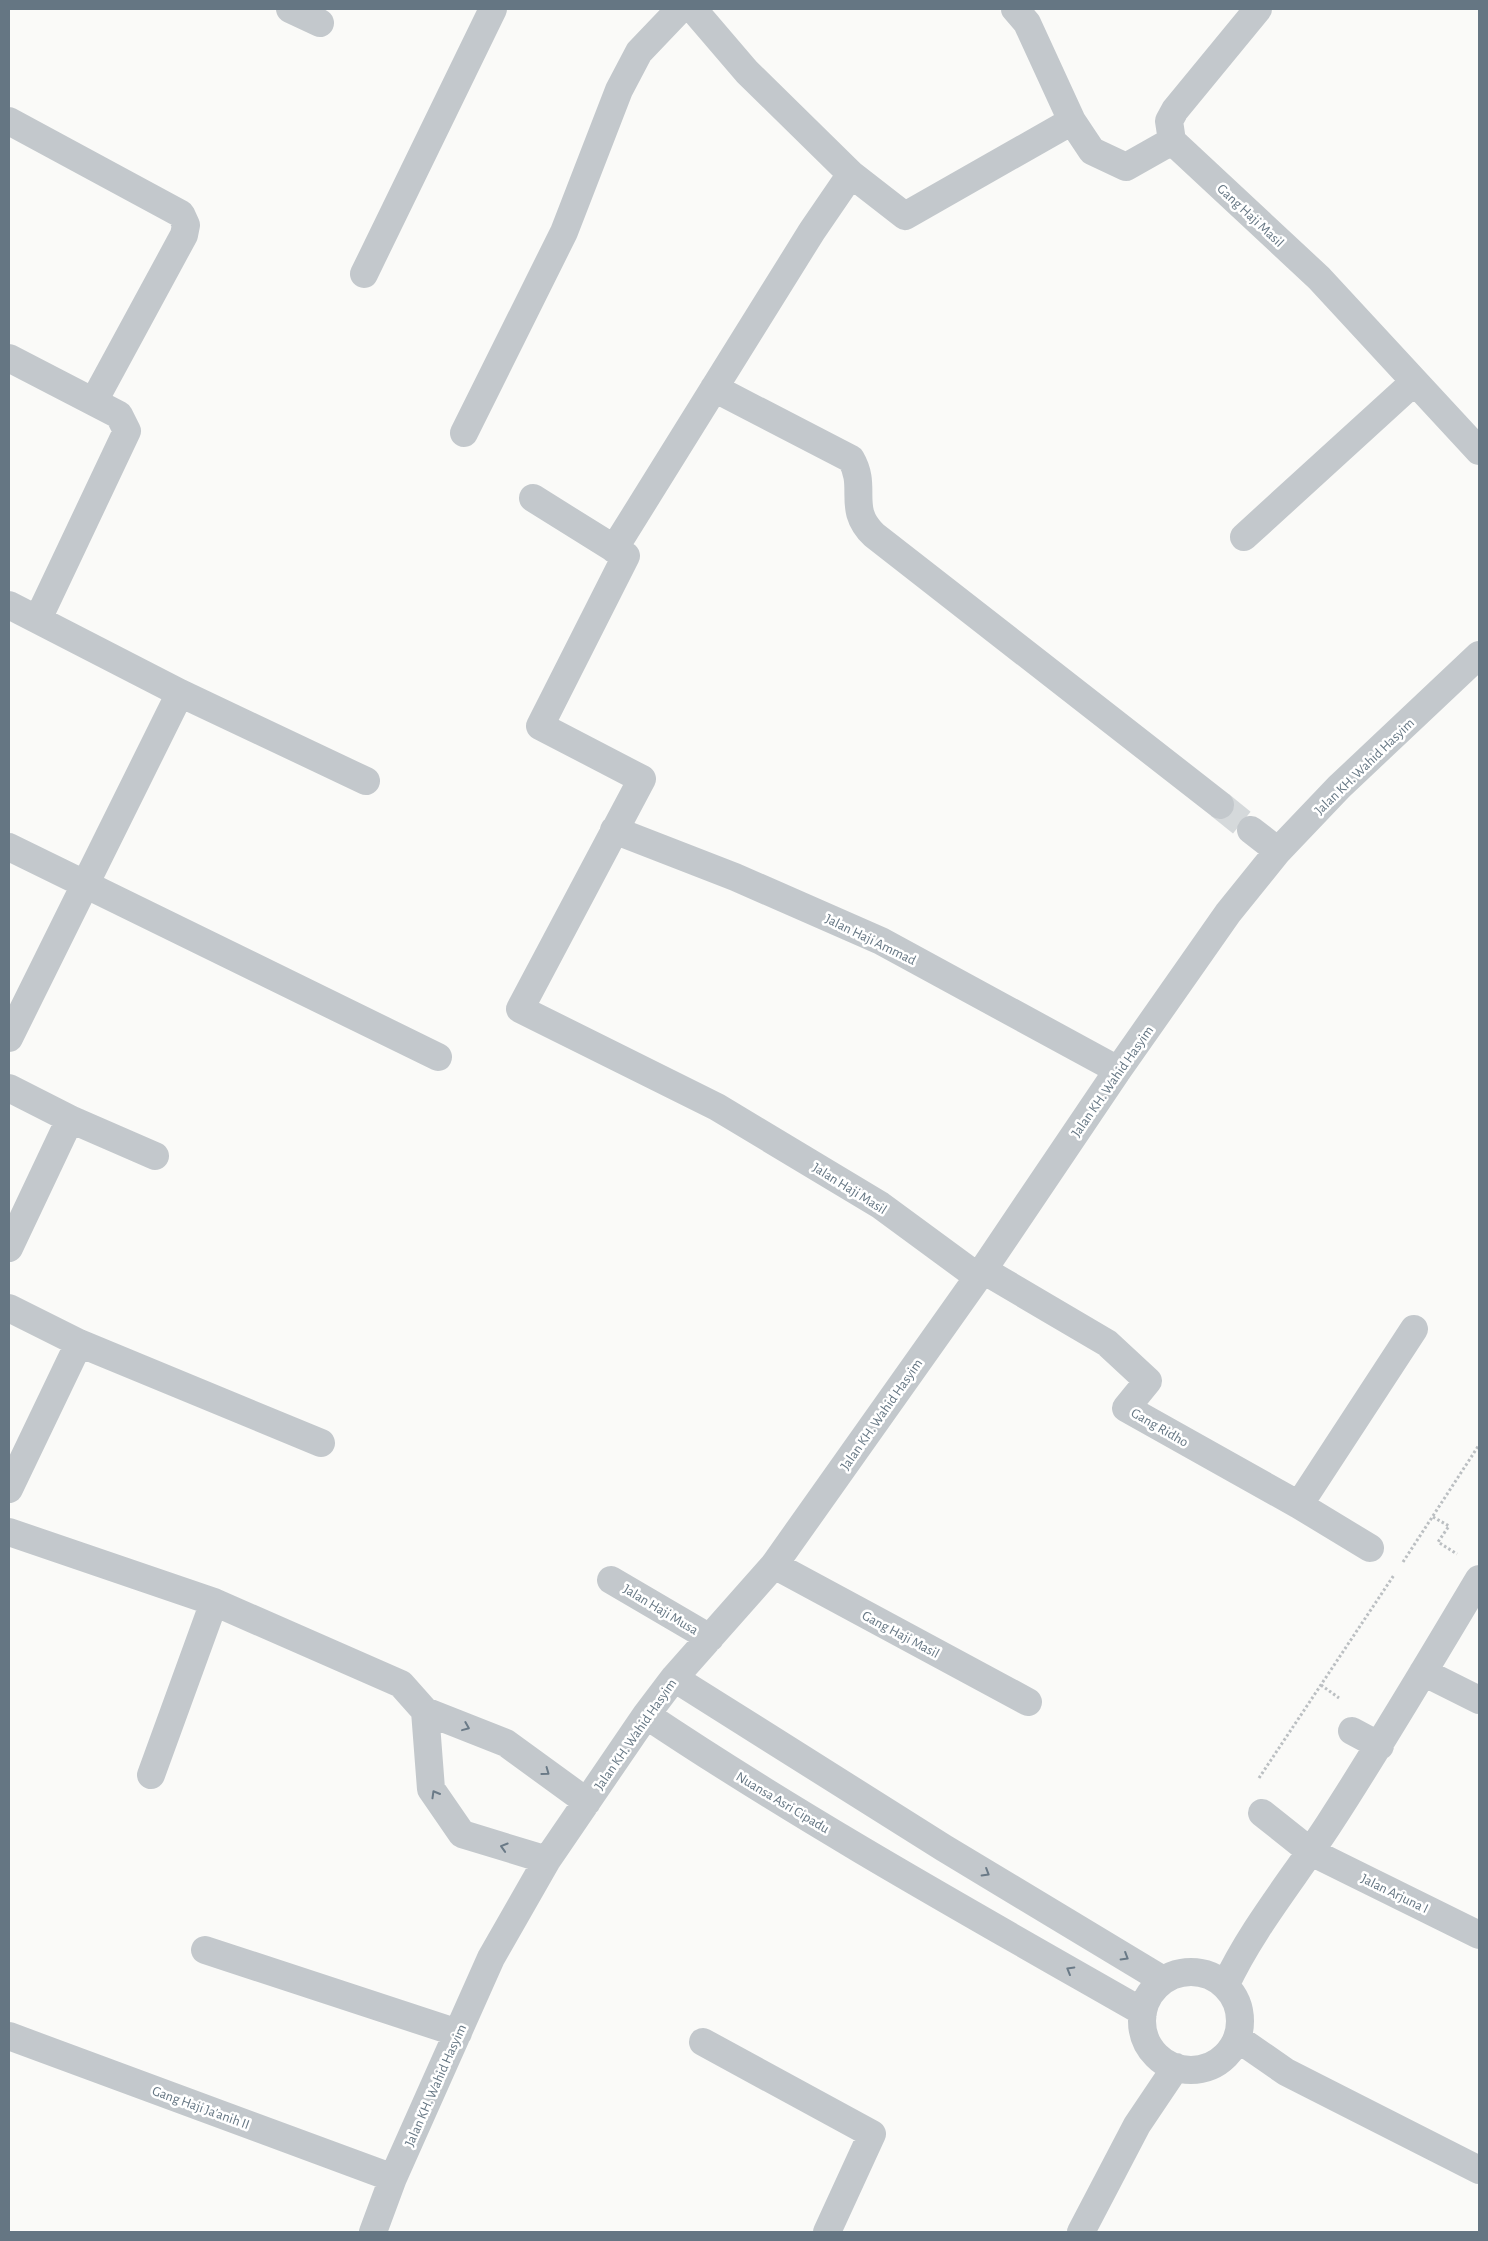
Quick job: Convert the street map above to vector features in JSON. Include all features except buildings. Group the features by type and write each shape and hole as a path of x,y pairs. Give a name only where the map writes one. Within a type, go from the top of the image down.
{"street":[{"path":"290,9 320,23"},
{"path":"364,274 493,9"},
{"path":"464,433 564,232 619,90 639,52 680,9"},
{"path":"693,9 747,72 851,174 906,216 1072,121"},
{"path":"1015,9 1027,23 1072,121 1092,152 1126,167 1172,141 1169,121 1174,110 1258,9"},
{"path":"9,121 181,214 186,224 184,235 94,401"},
{"name":"Gang Haji Masil","path":"1172,141 1319,278 1479,451"},
{"path":"614,549 812,231 851,174"},
{"path":"9,358 119,415 127,431 38,619"},
{"path":"1244,537 1414,382"},
{"path":"714,388 850,459 856,468 860,518 874,535 1220,805"},
{"path":"533,498 626,556 540,726 642,779 614,830"},
{"path":"9,605 180,693 366,781"},
{"name":"Jalan KH. Wahid Hasyim","path":"373,2232 393,2178 491,1958 547,1860 646,1714 674,1678 774,1565 981,1274 1118,1070 1228,913 1278,851 1339,787 1478,660"},
{"path":"9,1038 83,885 180,693"},
{"name":"Jalan Haji Ammad","path":"614,830 735,877 881,941 1118,1070"},
{"name":"Jalan Haji Masil","path":"614,830 520,1009 717,1107 880,1205 981,1274"},
{"path":"1251,830 1278,851"},
{"path":"9,847 438,1058"},
{"path":"9,1088 70,1119 155,1156"},
{"path":"9,1248 70,1119"},
{"name":"Gang Ridho","path":"981,1274 1107,1344 1148,1381 1126,1408 1299,1505 1370,1548"},
{"path":"9,1308 79,1342 321,1443"},
{"path":"1299,1505 1414,1328"},
{"path":"9,1489 79,1342"},
{"path":"9,1532 214,1602 401,1684 425,1710 506,1743 587,1802"},
{"name":"Gang Haji Masil","path":"774,1565 1028,1702"},
{"path":"1217,1981 1242,1950 1311,1852 1380,1746 1479,1579"},
{"name":"Jalan Haji Musa","path":"611,1580 710,1638"},
{"path":"151,1775 214,1602"},
{"path":"1423,1672 1479,1700"},
{"path":"674,1678 944,1848 1163,1980"},
{"path":"425,1710 431,1789 462,1834 547,1860"},
{"name":"Nuansa Asri Cipadu","path":"646,1714 718,1763 922,1886 1143,2012"},
{"path":"1352,1731 1380,1746"},
{"name":"Jalan Arjuna I","path":"1262,1813 1311,1852 1479,1934"},
{"path":"922,1886 944,1848"},
{"path":"205,1950 458,2033"},
{"path":"1180,1972 1200,1972 1217,1981 1232,1993 1240,2011 1240,2030 1231,2047 1219,2062 1202,2070 1182,2070 1167,2062 1150,2049 1142,2031 1143,2012 1152,1989 1163,1980 1180,1972"},
{"name":"Gang Haji Ja'anih II","path":"9,2036 393,2178"},
{"path":"702,2042 872,2134 827,2232"},
{"path":"1231,2047 1286,2072 1479,2170"},
{"path":"1081,2232 1137,2125 1167,2062"}],"path":[{"path":"1402,1564 1479,1445"},
{"path":"1433,1517 1449,1526 1438,1542"},
{"path":"1256,1784 1396,1572"}],"tunnel":[{"path":"1220,805 1251,830"}]}
